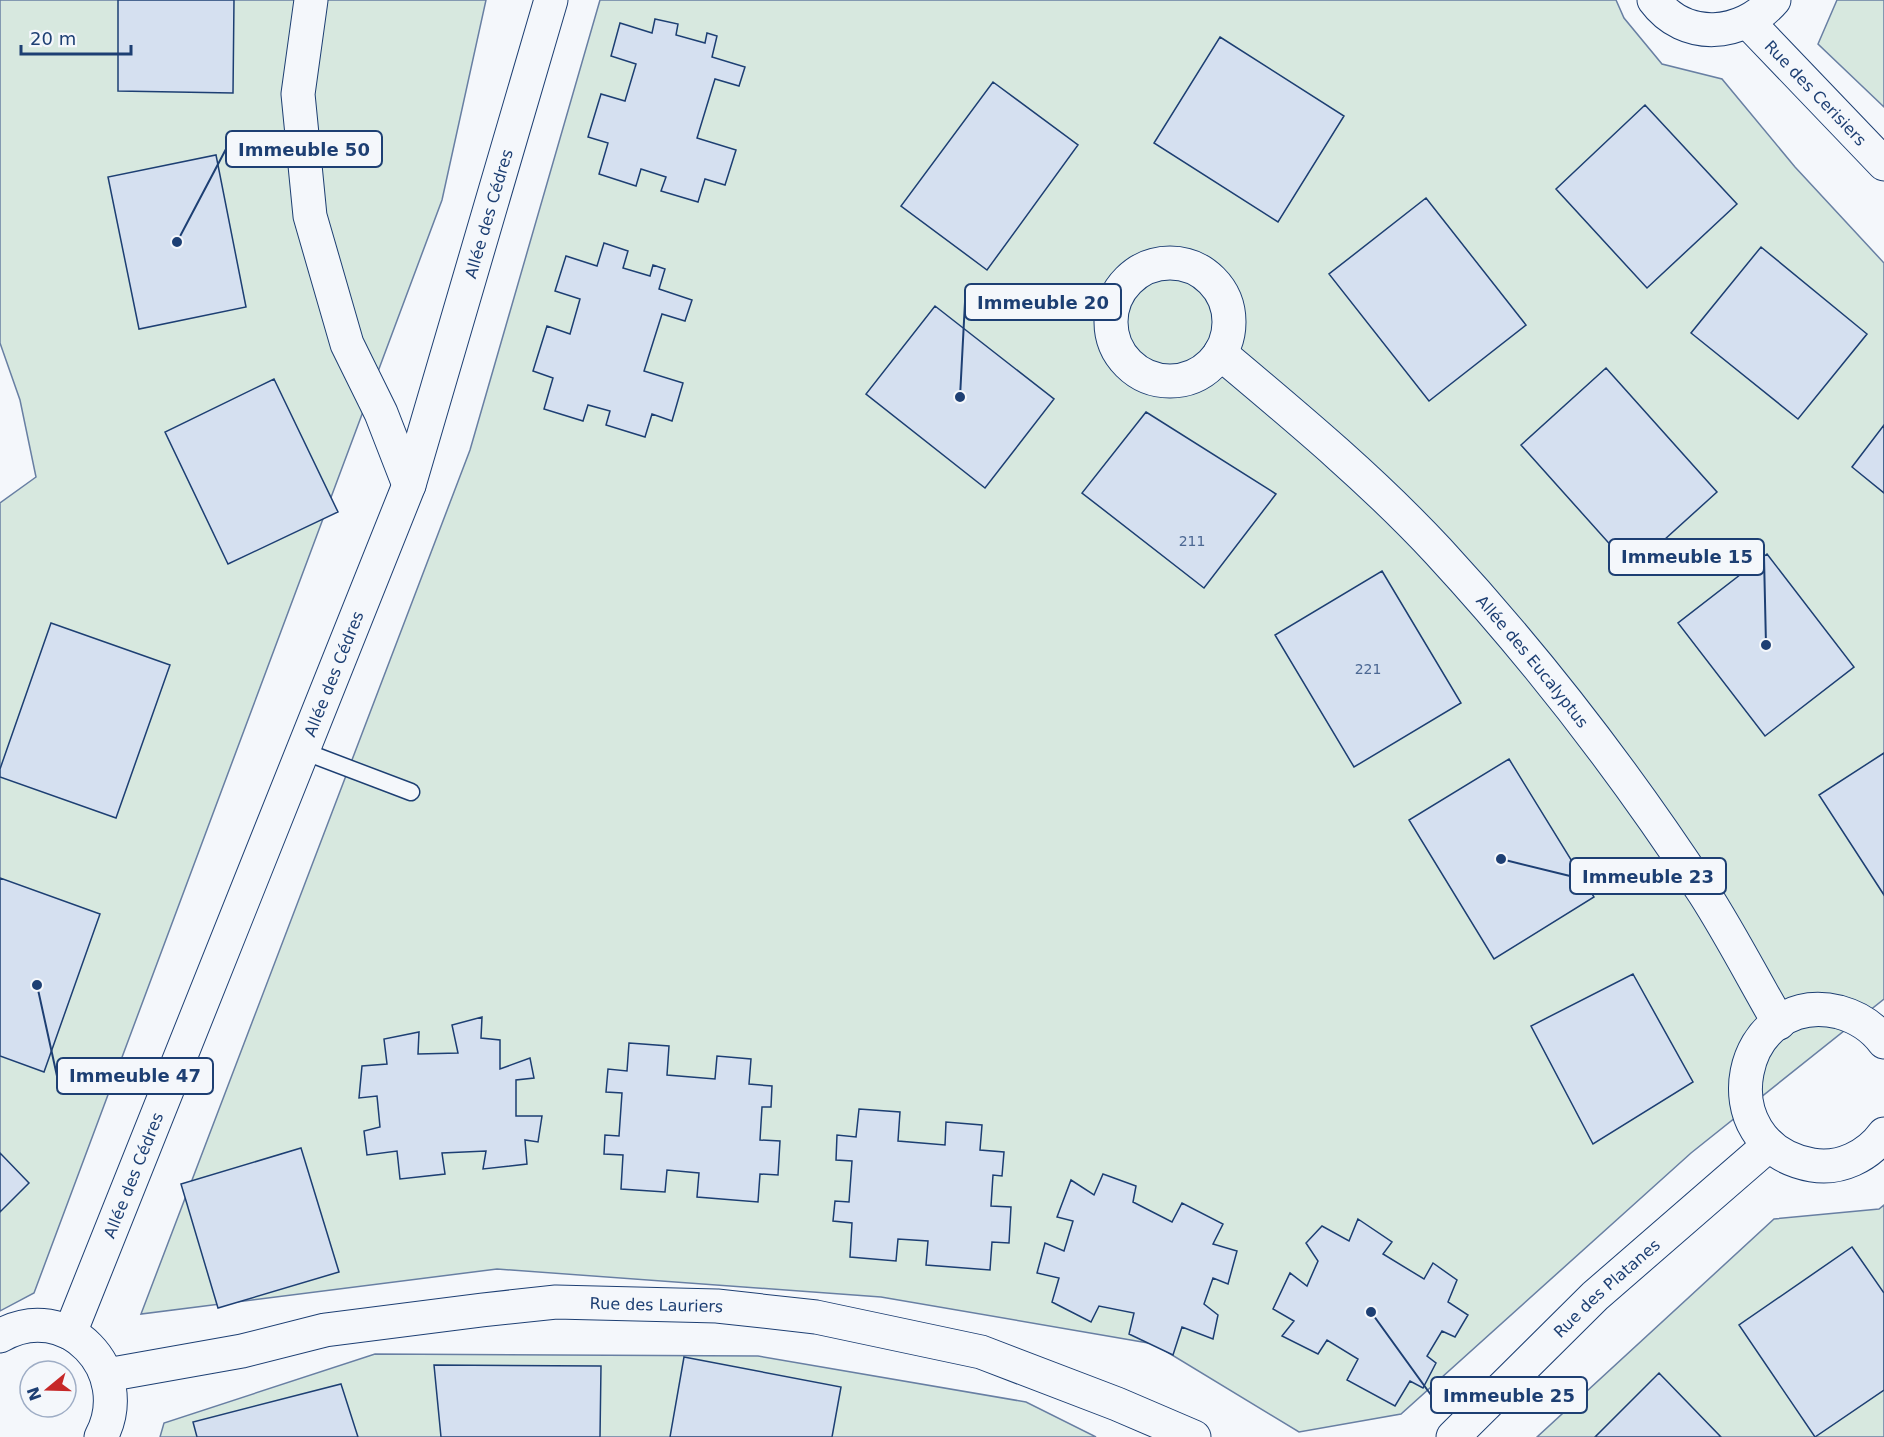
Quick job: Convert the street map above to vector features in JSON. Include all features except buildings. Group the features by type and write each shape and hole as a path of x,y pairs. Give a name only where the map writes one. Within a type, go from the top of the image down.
{"street":[{"path":"311,0 298,94 310,216 346,344 381,413 409,484"},
{"name":"Allée des Cédres","path":"70,1333 409,484 551,0"},
{"path":"1654,0 1670,16 1695,27 1722,30 1748,22 1763,12 1774,0"},
{"name":"Rue des Cerisiers","path":"1748,22 1884,164"},
{"name":"Allée des Eucalyptus","path":"1220,353 1348,463 1436,549 1534,658 1623,774 1706,895 1779,1023"},
{"path":"1882,1035 1848,1014 1831,1010 1812,1010 1794,1015 1779,1023 1756,1045 1745,1074 1746,1105 1751,1120 1769,1145 1791,1159 1816,1166 1833,1165 1850,1161 1882,1142"},
{"name":"Rue des Platanes","path":"1453,1437 1594,1296 1769,1145"},
{"name":"Rue des Lauriers","path":"107,1375 242,1351 325,1330 493,1308 556,1302 717,1306 816,1317 981,1352 1117,1404 1194,1437"},
{"path":"0,1336 29,1326 57,1328 82,1341 92,1351 107,1375 110,1388 109,1416 101,1437"}],"lane":[{"path":"303,751 411,792"}],"shaded area":[{"path":"0,0 486,0 442,200 34,1293 0,1311 0,503 36,477 20,400 0,343"},
{"path":"600,0 1616,0 1624,18 1662,64 1722,79 1795,167 1884,263 1884,999 1691,1153 1401,1414 1299,1432 1154,1344 881,1297 497,1269 141,1314 470,450"},
{"path":"1837,0 1884,0 1884,107 1818,44"},
{"path":"1884,1205 1884,1437 1537,1437 1774,1219 1879,1209"},
{"path":"375,1354 758,1356 1026,1402 1096,1437 160,1437 164,1423"}],"place":[{"name":"Immeuble 50","path":"177,242"},
{"name":"Immeuble 20","path":"960,397"},
{"name":"Immeuble 15","path":"1766,645"},
{"name":"Immeuble 23","path":"1501,859"},
{"name":"Immeuble 47","path":"37,985"},
{"name":"Immeuble 25","path":"1371,1312"}]}
